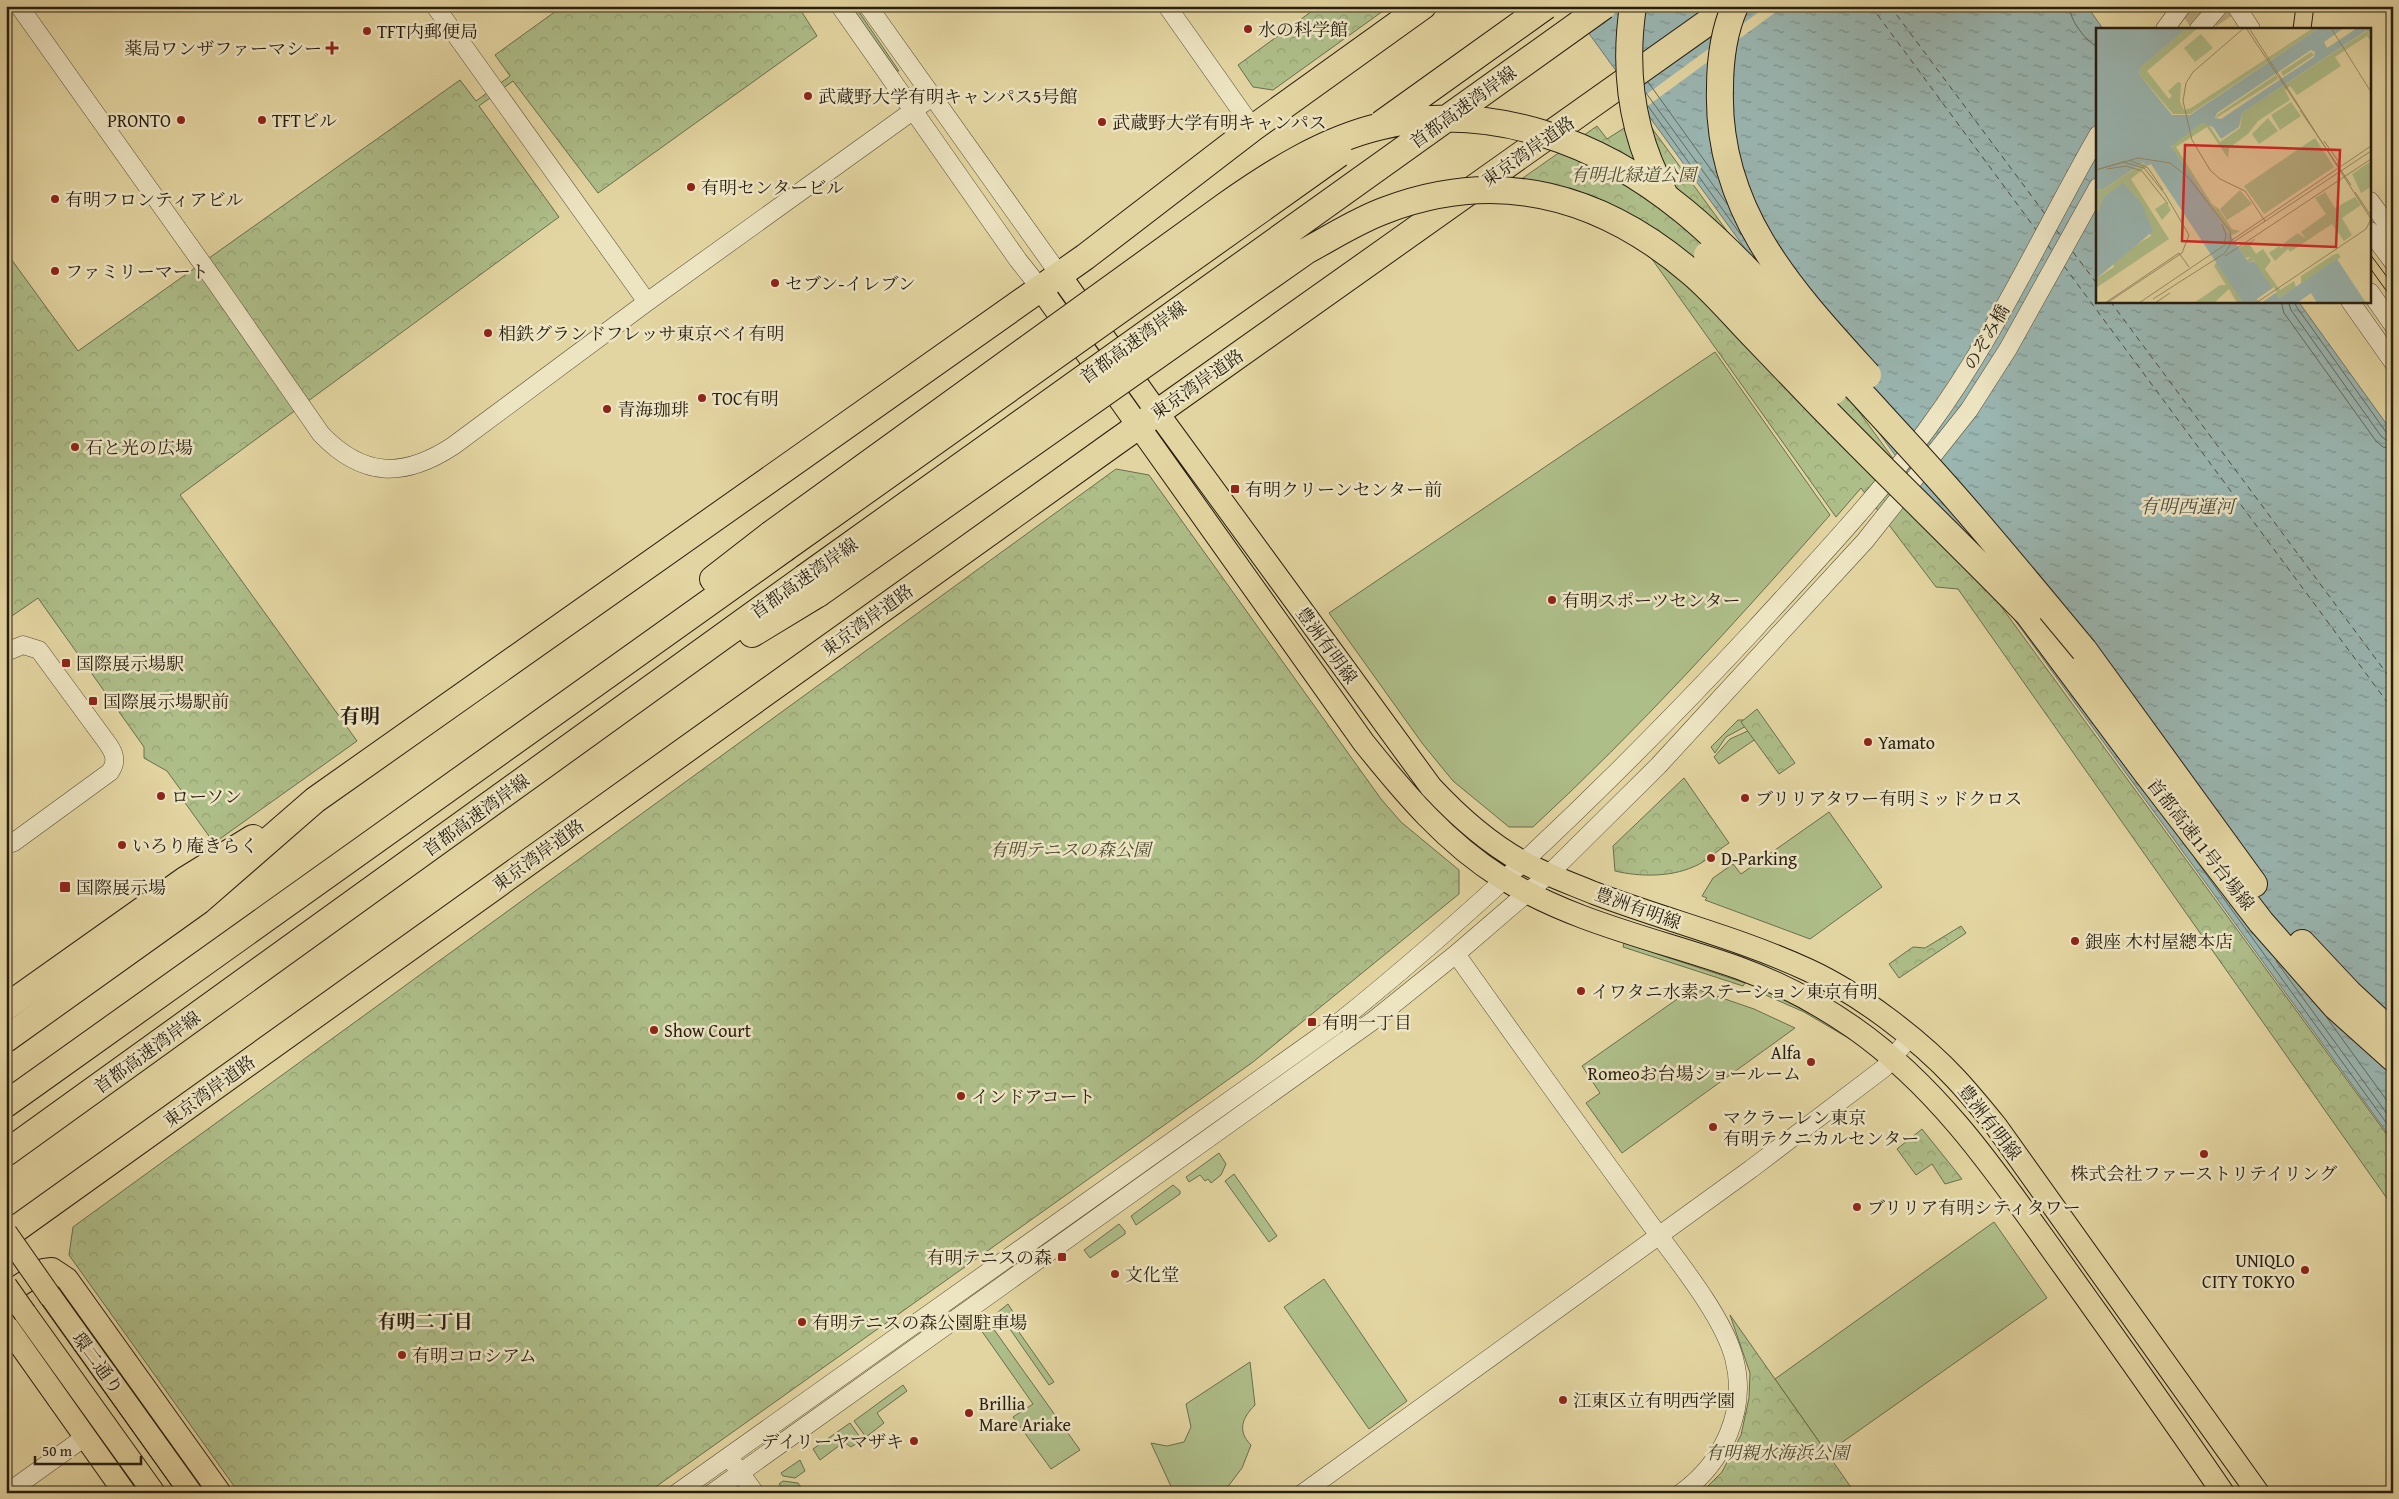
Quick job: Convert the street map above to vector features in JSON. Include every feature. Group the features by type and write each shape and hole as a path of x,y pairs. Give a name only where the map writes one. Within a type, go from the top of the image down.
{"highway":[{"path":"6,1007 185,880 315,800 1085,257 1253,128 1423,6"},
{"name":"首都高速湾岸線","path":"777,542 1546,6"},
{"name":"首都高速湾岸線","path":"9,1152 670,674 811,586 1604,6"},
{"path":"1633,6 1629,52 1631,97 1635,117 1656,179 1680,219 1712,262 1916,478 2028,614"},
{"name":"東京湾岸道路","path":"9,1243 474,902 1148,419 1731,6"},
{"path":"1735,6 1723,54 1720,78 1720,127 1724,150 1738,196 1760,242 1779,272 1804,304 1961,478 2084,650"},
{"path":"6,1104 476,769 514,733 777,542 1226,205 1288,165 1336,142 1381,126 1432,119 1478,121 1541,132 1586,148 1630,173 1684,211 1788,314 1949,490 2084,650"},
{"path":"811,586 1306,252 1359,222 1410,202 1465,192 1495,191 1550,197 1585,206 1626,224 1669,254 1721,301 1815,399 2028,614"},
{"name":"首都高速11号台場線","path":"2028,614 2261,922 2335,1006 2393,1058"},
{"name":"首都高速11号台場線","path":"2084,650 2277,913 2311,953 2393,1034"},
{"path":"6,1039 199,901 315,800"},
{"path":"9,1243 310,1038 372,993 474,902"},
{"path":"6,1091 234,940"}],"main road":[{"name":"豊洲有明線","path":"1050,281 1148,419 1364,742 1409,800 1471,856 1504,879 1587,918 1738,968 1781,985 1816,1004 1855,1029 1893,1058 1936,1098 1975,1143 2223,1493"},
{"name":"豊洲有明線","path":"1148,419 1431,787 1454,812 1485,837 1522,862 1647,913 1760,950 1809,970 1849,992 1910,1037 1956,1078 1996,1126 2258,1493"},
{"name":"環二通り","path":"9,1243 50,1296 191,1493"},
{"path":"6,1294 44,1270 52,1269 67,1279 220,1493"},
{"name":"環二通り","path":"6,1286 154,1493"},
{"path":"6,1325 125,1493"}],"street":[{"path":"19,6 220,287 314,424 334,448 357,462 379,468 404,468 436,457 646,302 932,97"},
{"path":"435,6 646,302"},
{"path":"840,6 1018,260 1050,281"},
{"path":"868,6 932,97 1050,281"},
{"path":"1167,6 1253,128"},
{"path":"2200,28 2219,6"},
{"path":"2236,6 2250,28"},
{"path":"2166,28 2178,14"},
{"name":"のぞみ橋","path":"677,1493 1333,1027 1429,948 1622,768 1851,524 1927,429 1970,367 2096,138"},
{"name":"のぞみ橋","path":"712,1493 1374,1020 1456,954 1549,874 1658,766 1865,541 1969,410 2008,349 2096,191"},
{"path":"2372,203 2393,232"},
{"path":"2372,234 2393,262"},
{"path":"2372,295 2393,325"},
{"path":"2351,302 2393,362"},
{"path":"6,652 23,645 39,650 108,744 115,764 104,776 14,842 6,845"},
{"path":"1456,954 1659,1236 1725,1334 1734,1358 1738,1379 1733,1425 1713,1464 1681,1493"},
{"path":"1303,1493 1659,1236 1875,1076 1910,1037"},
{"path":"7,1493 85,1437"},
{"path":"728,1456 755,1493"}],"green space":[{"path":"563,6 798,6 817,36 598,193 513,81 479,106 559,217 180,495 357,741 214,843 183,800 186,797 167,771 144,758 144,747 38,598 6,620 6,252 78,351 460,80 476,101 510,76 495,55"},
{"path":"851,6 855,6 899,71 897,71"},
{"path":"1319,6 1390,6 1273,90 1253,87 1238,65"},
{"name":"有明北緑道公園","path":"1643,116 2393,1143 2393,1207 1958,589 1936,587 1861,488 1836,517 1622,217 1510,187 1597,126 1607,139"},
{"name":"有明スポーツセンター","path":"1715,352 1830,515 1686,675 1572,790 1533,827 1509,827 1453,781 1422,743 1329,613"},
{"name":"有明テニスの森公園","path":"1116,469 1149,475 1381,799 1401,822 1459,870 1459,894 1253,1062 647,1493 239,1493 69,1255 73,1227"},
{"path":"1757,709 1795,763 1779,774 1741,722"},
{"path":"1738,720 1747,720 1750,724 1726,737 1715,753 1711,747"},
{"path":"1750,730 1760,736 1719,764 1714,757 1730,739"},
{"path":"1684,778 1729,843 1698,865 1675,873 1645,875 1615,871 1613,846"},
{"path":"1829,812 1882,887 1810,939 1705,900 1707,898 1702,896 1713,878 1733,864 1741,874"},
{"path":"1961,926 1966,933 1899,978 1889,964 1913,947 1925,948"},
{"path":"1624,943 1745,983 1743,986 1623,947"},
{"path":"1693,988 1754,1009 1795,1028 1622,1153 1586,1103 1600,1093 1582,1066"},
{"path":"1762,989 1805,1009 1850,1039 1804,1012 1761,993"},
{"path":"1922,1129 1962,1179 1945,1184 1932,1164 1916,1175 1897,1149"},
{"path":"1219,1153 1226,1164 1221,1175 1211,1183 1208,1179 1205,1181 1200,1175 1189,1182 1186,1177"},
{"path":"1234,1174 1277,1236 1269,1242 1225,1181"},
{"path":"1173,1185 1180,1191 1180,1194 1136,1225 1131,1216"},
{"path":"1994,1222 2047,1298 1827,1453 1775,1379"},
{"path":"1119,1224 1125,1231 1125,1234 1090,1258 1084,1250"},
{"path":"1324,1279 1407,1401 1369,1429 1284,1307"},
{"path":"1008,1304 1013,1312 1014,1325 1054,1382 1049,1385 998,1312"},
{"name":"有明親水海浜公園","path":"1730,1315 1855,1493 1701,1493 1722,1472 1741,1435 1749,1398 1750,1373"},
{"path":"990,1324 1080,1450 1051,1469 1013,1417 1033,1404 981,1330"},
{"path":"1250,1362 1255,1405 1244,1420 1244,1435 1251,1445 1242,1468 1223,1493 1174,1493 1151,1443 1167,1446 1184,1442 1191,1427 1186,1404"},
{"path":"903,1385 907,1391 877,1413 884,1423 866,1437 854,1421"},
{"path":"850,1423 862,1440 851,1447 844,1442 820,1460 813,1449"},
{"path":"800,1460 805,1471 795,1478 783,1476 781,1473"},
{"path":"783,1481 798,1483 805,1493 780,1493 779,1491 782,1488 779,1484"}],"water":[{"name":"有明西運河","path":"1569,6 2087,6 2102,28 2096,28 2096,302 2299,302 2393,433 2393,1141"}],"pier":[{"path":"1767,6 1784,6 1642,110 1636,102"}],"ferry route":[{"path":"1871,6 2037,231"},
{"path":"1890,6 2045,214"},
{"path":"2056,230 2061,236"},
{"path":"2047,244 2052,251"},
{"path":"2073,252 2096,282"},
{"path":"2064,266 2393,710"},
{"path":"2111,302 2393,682"}],"tunnel":[{"path":"2188,6 2201,28"},
{"path":"2214,6 2228,28"}],"tram line":[{"path":"2293,28 2296,6"},
{"path":"2311,28 2314,6"},
{"path":"2372,257 2393,285"},
{"path":"2372,271 2393,300"},
{"path":"6,1253 177,1493"}],"place":[{"name":"水の科学館","path":"1248,29"},
{"name":"TFT内郵便局","path":"367,31"},
{"name":"薬局ワンザファーマシー","path":"332,48"},
{"name":"武蔵野大学有明キャンパス5号館","path":"808,96"},
{"name":"PRONTO","path":"181,120"},
{"name":"TFTビル","path":"262,120"},
{"name":"武蔵野大学有明キャンパス","path":"1102,122"},
{"name":"有明センタービル","path":"691,187"},
{"name":"有明フロンティアビル","path":"55,199"},
{"name":"ファミリーマート","path":"55,271"},
{"name":"セブン-イレブン","path":"775,283"},
{"name":"相鉄グランドフレッサ東京ベイ有明","path":"488,333"},
{"name":"TOC有明","path":"702,398"},
{"name":"青海珈琲","path":"607,409"},
{"name":"石と光の広場","path":"75,447"},
{"name":"有明クリーンセンター前","path":"1235,489"},
{"name":"有明スポーツセンター","path":"1552,600"},
{"name":"国際展示場駅","path":"66,663"},
{"name":"国際展示場駅前","path":"93,701"},
{"name":"Yamato","path":"1868,742"},
{"name":"ローソン","path":"161,796"},
{"name":"ブリリアタワー有明ミッドクロス","path":"1745,798"},
{"name":"いろり庵きらく","path":"122,845"},
{"name":"D-Parking","path":"1711,858"},
{"name":"国際展示場","path":"65,887"},
{"name":"銀座 木村屋總本店","path":"2075,941"},
{"name":"イワタニ水素ステーション東京有明","path":"1581,991"},
{"name":"有明一丁目","path":"1312,1022"},
{"name":"Show Court","path":"654,1030"},
{"name":"Alfa Romeoお台場ショールーム","path":"1811,1062"},
{"name":"インドアコート","path":"961,1096"},
{"name":"マクラーレン東京 有明テクニカルセンター","path":"1713,1127"},
{"name":"株式会社ファーストリテイリング","path":"2204,1154"},
{"name":"ブリリア有明シティタワー","path":"1857,1207"},
{"name":"有明テニスの森","path":"1062,1257"},
{"name":"UNIQLO CITY TOKYO","path":"2305,1270"},
{"name":"文化堂","path":"1115,1274"},
{"name":"有明テニスの森公園駐車場","path":"802,1322"},
{"name":"有明コロシアム","path":"402,1355"},
{"name":"江東区立有明西学園","path":"1563,1400"},
{"name":"Brillia Mare Ariake","path":"969,1413"},
{"name":"デイリーヤマザキ","path":"914,1441"}],"district":[{"name":"有明","path":"360,715"},
{"name":"有明二丁目","path":"425,1321"}]}
